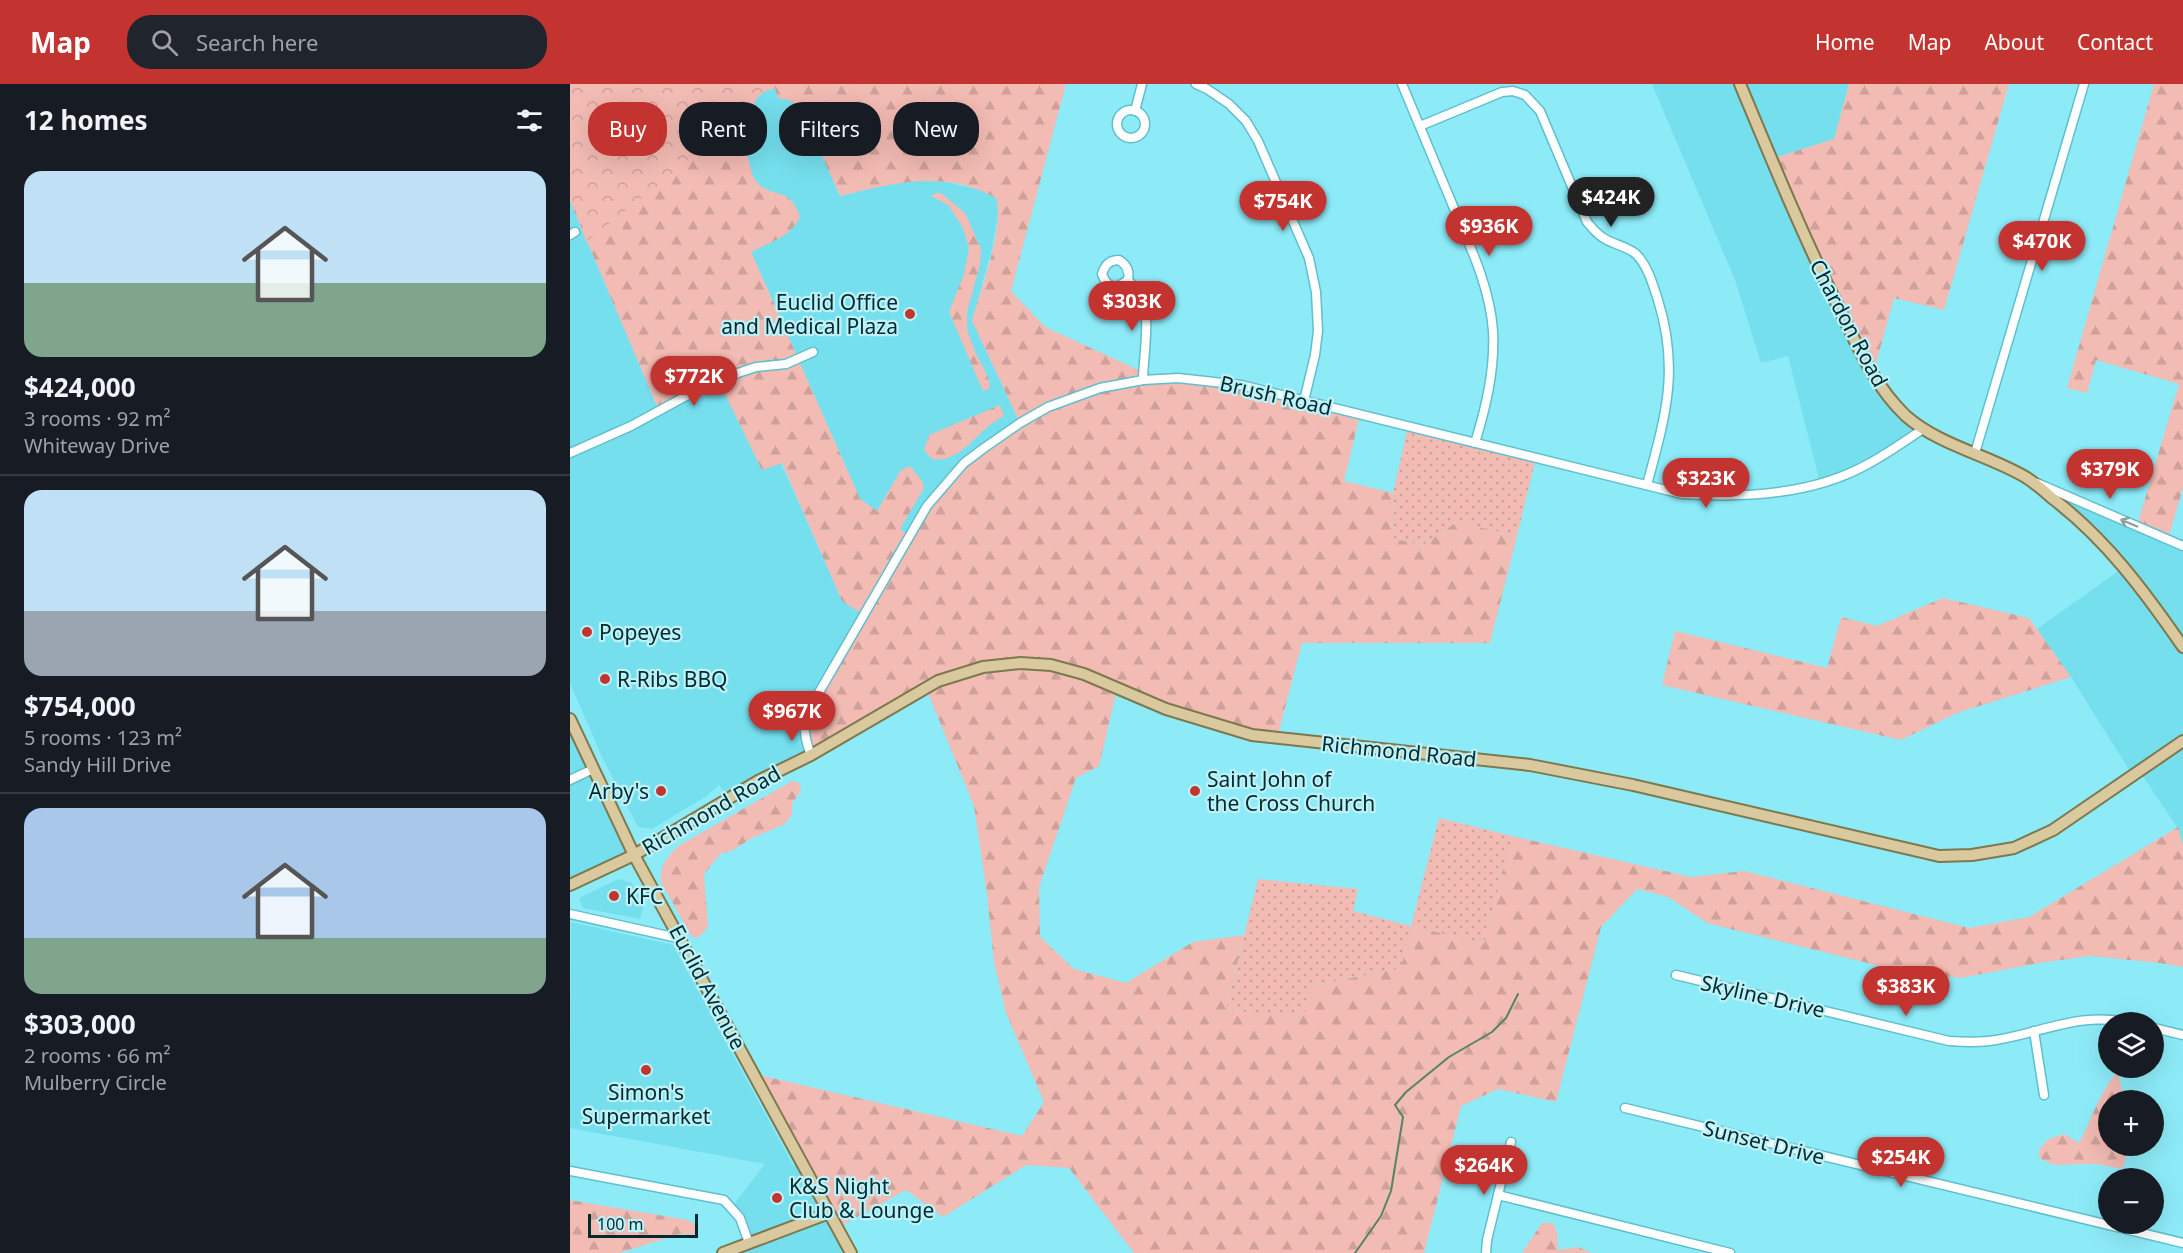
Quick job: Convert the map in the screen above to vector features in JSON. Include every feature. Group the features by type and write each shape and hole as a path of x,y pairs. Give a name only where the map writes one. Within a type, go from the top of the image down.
{"main road":[{"name":"Chardon Road","path":"1740,84 1802,233 1857,346 1887,394 1906,415 1923,429 2027,478 2068,510 2112,552 2147,595 2183,647"},
{"name":"Richmond Road","path":"570,885 634,855 758,781 811,755 938,681 983,667 1020,663 1051,665 1084,674 1166,710 1252,735 1530,765 1634,785 1939,856 1972,855 2014,848 2053,830 2183,741"},
{"name":"Euclid Avenue","path":"570,719 634,855 682,939 851,1253"},
{"path":"723,1253 829,1213"}],"street":[{"path":"1135,111 1142,84"},
{"path":"1196,84 1228,104 1246,121 1258,141 1309,258 1316,292 1318,331 1304,401"},
{"path":"1402,84 1476,261 1490,312 1493,331 1488,398 1475,443"},
{"path":"1975,453 2084,84"},
{"path":"1420,126 1502,92 1513,91 1525,95 1540,111 1587,222 1605,240 1635,254 1645,267 1651,278 1663,316 1670,377 1666,410 1647,485"},
{"path":"1128,280 1140,294 1146,316 1143,380"},
{"path":"570,453 631,426 686,396 738,373 756,367 786,364 813,352"},
{"name":"Brush Road","path":"811,755 805,740 804,722 807,713 927,507 964,463 1020,423 1048,407 1100,388 1143,380 1178,378 1241,385 1682,494 1722,497 1771,493 1838,478 1868,465 1923,429"},
{"path":"2027,478 2183,546"},
{"path":"570,780 593,769"},
{"path":"570,914 682,939"},
{"name":"Skyline Drive","path":"1676,975 1949,1041 1975,1042 2034,1031 2057,1024 2098,1019"},
{"path":"2164,1030 2183,1035"},
{"path":"2034,1031 2044,1095"},
{"name":"Sunset Drive","path":"1625,1108 2183,1244"},
{"path":"1486,1253 1510,1142"},
{"path":"570,1171 724,1200 740,1218 749,1243"},
{"path":"1498,1195 1730,1253"}],"shaded area":[{"path":"1652,84 1849,84 1834,139 1771,159 1873,374 1923,429 1867,465 1820,483 1788,356 1761,363 1735,280"},
{"path":"775,87 794,102 779,102 779,156 822,156 840,196 916,180 951,183 984,191 996,198 999,209 992,249 972,321 1020,423 909,536 860,499 751,252 741,156 767,156 767,102 755,102 763,92"},
{"path":"570,201 659,410 719,381 762,470 781,463 842,600 865,615 811,755 729,798 719,785 705,797 652,829 638,827 602,757 570,683"},
{"path":"2027,479 2183,546 2183,845 2177,827 2140,772 2133,776 2071,677 2037,629 2124,567"},
{"path":"570,719 634,855 570,885"},
{"path":"618,879 632,883 644,905 640,919 583,908 579,898"},
{"path":"571,922 673,945 793,1165 801,1161 851,1253 741,1253 739,1247 749,1243 731,1208 765,1164 570,1128"}],"green space":[{"path":"570,84 1066,84 1011,291 1045,327 1143,372 1143,379 1206,379 1360,415 1344,481 1393,493 1394,539 1423,545 1457,522 1517,536 1490,643 1302,643 1277,738 1117,689 1099,766 1076,778 1039,887 1040,937 1074,969 1126,983 1193,942 1244,935 1226,1010 1303,1017 1312,986 1401,968 1411,926 1484,944 1512,836 1691,877 1744,871 1969,928 2029,917 2178,827 2183,845 2183,967 2090,956 1960,978 1900,971 1707,923 1668,897 1637,889 1601,927 1556,1102 1498,1089 1461,1106 1424,1253 1134,1253 1069,1168 1026,1165 943,1217 906,1190 837,1228 755,1074 1022,1136 1044,1102 1006,1013 994,962 974,806 926,688 811,755 804,722 864,615 842,601 782,463 762,470 719,382 659,411 570,201","holes":["775,88 778,98 792,102 881,102 881,156 822,156 840,196 899,183 938,181 977,189 996,198 998,210 994,241 972,321 1020,423 964,463 909,536 900,529 924,488 922,481 910,466 901,470 877,511 860,499 751,252 790,231 800,218 796,208 786,197 762,187 756,181 747,156 679,156 679,102 755,102 763,92"]},
{"path":"570,84 776,84 775,87 763,92 755,102 679,102 679,156 695,156 586,242 570,193"},
{"path":"1849,84 2009,84 1944,310 1894,298 1873,374 1771,159 1834,139"},
{"path":"2154,84 2183,84 2183,488 2168,539 2137,526 2179,384 2096,360 2087,393 2067,388"},
{"path":"941,193 965,213 981,249 980,264 967,312 967,330 988,377 990,388 983,391 949,312 964,274 969,249 963,228 948,205 931,196"},
{"path":"1000,405 1004,416 996,420 955,455 944,459 932,459 924,450 929,435"},
{"path":"1408,427 1536,458 1517,536 1457,522 1423,545 1394,539 1393,493"},
{"path":"1943,598 2029,618 2071,677 1957,713 1901,740 1662,685 1675,631 1827,668 1841,617 1877,626"},
{"path":"792,781 799,783 801,790 792,804 792,815 785,824 752,838 733,850 720,854 704,874 708,927 699,937 692,937 662,884 661,872 665,862 680,845"},
{"path":"1439,818 1512,836 1484,944 1411,926"},
{"path":"1258,879 1358,889 1353,911 1411,926 1401,968 1312,986 1304,1017 1226,1010"},
{"path":"2119,1078 2122,1090 2105,1090 2112,1079"},
{"path":"2098,1102 2098,1156 2127,1156 2122,1168 2096,1164 2054,1165 2039,1158 2040,1148 2049,1139 2064,1134 2079,1143"},
{"path":"570,1200 688,1220 699,1228 695,1235 680,1234 619,1253 570,1253"},
{"path":"1542,1223 1553,1223 1557,1233 1558,1250 1578,1247 1592,1253 1522,1253"}],"waterway":[{"path":"1355,1253 1381,1216 1391,1191 1403,1117 1395,1105 1406,1092 1449,1057 1492,1032 1506,1018 1518,994"}],"place":[{"name":"Euclid Office and Medical Plaza","path":"910,314"},
{"name":"Popeyes","path":"587,632"},
{"name":"R-Ribs BBQ","path":"605,679"},
{"name":"Arby's","path":"661,791"},
{"name":"Saint John of the Cross Church","path":"1195,791"},
{"name":"KFC","path":"614,896"},
{"name":"Simon's Supermarket","path":"646,1070"},
{"name":"K&S Night Club & Lounge","path":"777,1198"}]}
